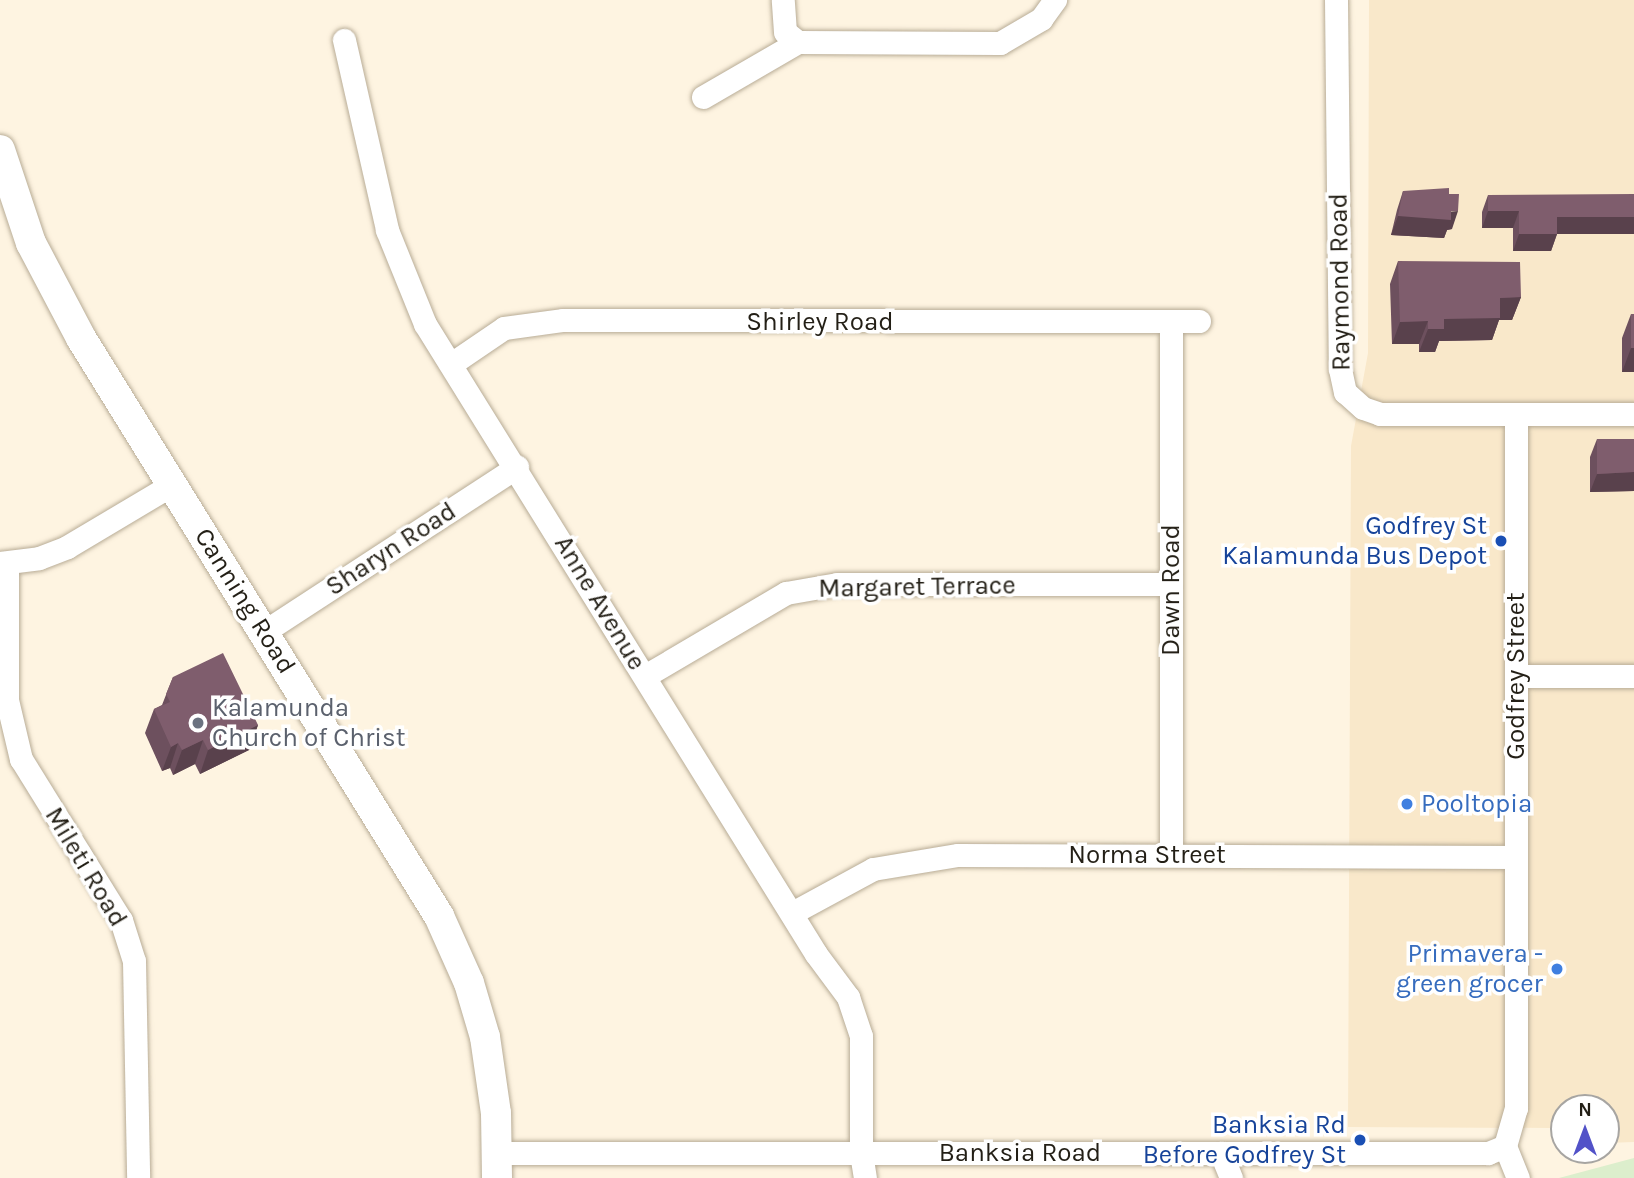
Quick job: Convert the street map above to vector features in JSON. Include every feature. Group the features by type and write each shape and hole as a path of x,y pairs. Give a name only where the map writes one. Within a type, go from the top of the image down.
{"main road":[{"name":"Canning Road","path":"0,150 31,243 80,338 424,888 452,943 485,1037 497,1166"}],"street":[{"path":"783,0 785,32 798,42"},
{"path":"703,97 798,42 1000,43 1041,19 1055,0"},
{"name":"Raymond Road","path":"1336,0 1342,386 1356,403 1380,414 1634,414"},
{"name":"Anne Avenue","path":"344,40 387,230 425,324 517,467 792,913 837,977 857,1016 862,1057 861,1153 865,1178"},
{"name":"Shirley Road","path":"451,364 505,328 563,320 1171,324 1199,321"},
{"name":"Dawn Road","path":"1171,324 1171,855"},
{"name":"Godfrey Street","path":"1505,1146 1516,1108 1516,415"},
{"name":"Sharyn Road","path":"265,631 517,467"},
{"path":"4,563 67,547 171,485"},
{"name":"Mileti Road","path":"4,563 7,700 21,760 121,920 134,961 138,1178"},
{"name":"Margaret Terrace","path":"645,676 786,593 836,584 1171,584"},
{"path":"1517,676 1634,676"},
{"name":"Norma Street","path":"792,913 873,869 958,855 1516,857"},
{"path":"1505,1146 1518,1178"},
{"name":"Banksia Road","path":"497,1166 861,1153 1488,1153 1505,1146"},
{"path":"1222,1153 1231,1178"}],"shaded area":[{"path":"1369,0 1634,0 1634,1142 1620,1142 1620,1094 1550,1094 1550,1128 1348,1127 1351,446 1368,353"}],"green space":[{"path":"1634,1158 1634,1178 1559,1178 1620,1164"}],"building":[{"path":"1449,188 1449,194 1459,194 1458,211 1451,211 1451,220 1398,216 1403,191"},
{"path":"1634,194 1634,217 1557,217 1557,234 1519,234 1519,211 1488,211 1488,195"},
{"path":"1398,261 1520,262 1521,297 1500,298 1500,318 1444,319 1444,329 1428,329 1428,321 1400,322"},
{"path":"1631,314 1634,314 1634,348 1631,348"},
{"path":"1597,439 1634,439 1634,472 1597,474"},
{"name":"Kalamunda Church of Christ","path":"223,653 258,725 208,750 203,740 182,750 178,743 171,747 154,709 170,702 166,694 173,677"}],"place":[{"name":"Godfrey St Kalamunda Bus Depot","path":"1501,541"},
{"name":"Kalamunda Church of Christ","path":"198,723"},
{"name":"Pooltopia","path":"1407,804"},
{"name":"Primavera - green grocer","path":"1557,969"},
{"name":"Banksia Rd Before Godfrey St","path":"1360,1140"}]}
